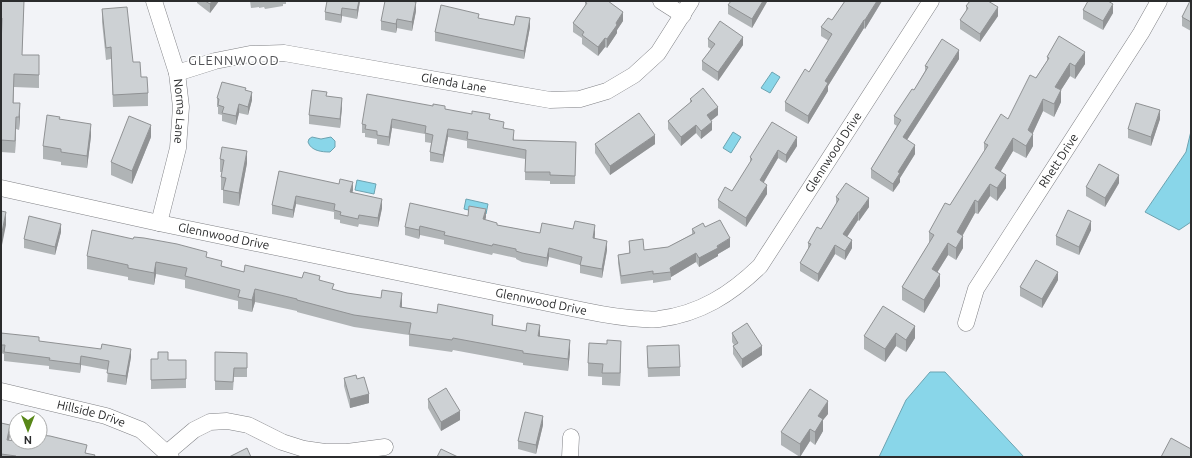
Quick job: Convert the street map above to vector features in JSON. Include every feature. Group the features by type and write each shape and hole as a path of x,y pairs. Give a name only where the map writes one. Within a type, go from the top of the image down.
{"street":[{"name":"Norma Lane","path":"154,1 177,73 181,108 178,148 159,223"},
{"path":"661,1 683,15"},
{"name":"Glenda Lane","path":"177,73 216,61 250,54 284,53 550,100 580,99 607,91 634,75 658,53 691,1"},
{"name":"Glennwood Drive","path":"1,188 159,223 621,318 658,320 688,313 718,300 743,283 760,266 931,1"},
{"name":"Rhett Drive","path":"966,324 976,289 1141,33 1159,1"},
{"name":"Hillside Drive","path":"1,391 106,416 141,430 170,455"},
{"path":"170,455 194,430 210,422 227,421 248,425 282,442 325,452 347,452 385,447"},
{"path":"570,457 571,436"}],"water":[{"path":"772,72 780,77 770,93 761,88"},
{"path":"1191,131 1191,222 1179,230 1145,212 1186,152"},
{"path":"733,132 741,137 731,153 723,148"},
{"path":"312,137 321,139 331,137 335,141 335,147 330,152 314,149 308,142"},
{"path":"357,180 376,184 374,194 355,190"},
{"path":"466,199 488,204 486,214 464,209"},
{"path":"930,372 945,372 1024,457 879,457 906,400"}],"building":[{"path":"1,1 24,1 22,55 39,55 39,75 14,74 13,103 20,103 19,117 16,117 15,141 1,140"},
{"path":"205,1 212,1 210,4"},
{"path":"327,1 359,1 357,10 342,8 341,15 325,12"},
{"path":"385,1 416,2 412,22 397,19 396,24 381,21"},
{"path":"585,1 608,1 623,12 616,23 617,25 607,39 605,38 598,47 582,35 584,32 573,23 587,3"},
{"path":"731,1 763,1 752,19 728,5"},
{"path":"845,1 877,1 825,81 828,83 808,116 785,102 805,69 809,72 832,34 821,27 828,18 832,20"},
{"path":"970,1 988,1 998,7 980,34 960,20 968,8 966,6"},
{"path":"1088,1 1108,1 1113,4 1103,21 1083,10"},
{"path":"1191,1 1191,22 1182,17"},
{"path":"441,5 479,14 478,18 514,25 516,16 530,18 524,51 435,32"},
{"path":"127,7 133,62 140,62 141,77 147,77 148,93 113,95 111,47 106,48 102,9"},
{"path":"720,21 743,37 718,72 702,61 715,44 708,39"},
{"path":"1059,36 1085,52 1075,66 1070,63 1055,87 1061,90 1054,104 1043,99 1028,130 1033,134 1026,146 1013,138 995,168 1006,175 997,188 990,184 978,202 975,200 957,232 963,236 956,248 948,243 932,269 940,274 924,300 902,287 934,235 929,232 945,203 950,205 988,145 984,143 1001,114 1008,119 1030,75 1036,78 1049,58 1047,57"},
{"path":"942,39 959,50 903,137 915,145 898,172 900,173 893,184 871,169 901,120 894,116 912,89 914,90 928,67 925,66"},
{"path":"222,82 246,88 245,90 252,92 248,107 239,104 236,116 222,113 224,107 218,105 219,99 217,98"},
{"path":"703,88 718,107 707,115 712,122 701,131 696,125 681,137 668,121 692,101 690,99"},
{"path":"312,90 327,92 326,96 342,98 340,119 309,115"},
{"path":"367,94 433,106 433,104 445,106 445,109 472,114 472,111 490,114 489,119 504,122 503,128 514,130 513,140 576,142 575,176 550,175 550,172 525,172 526,150 467,139 468,132 448,129 443,155 430,152 433,135 425,133 426,126 392,119 389,137 377,135 377,131 365,129 366,125 362,124"},
{"path":"1136,103 1160,110 1151,137 1128,129"},
{"path":"639,113 655,135 610,166 595,144"},
{"path":"47,115 60,117 59,119 91,124 87,156 61,152 61,149 43,146"},
{"path":"129,116 151,125 132,171 111,162"},
{"path":"772,122 797,137 786,155 778,150 760,180 767,185 746,218 718,200 725,187 732,191 752,159 750,157"},
{"path":"222,147 247,151 239,193 223,190 226,178 221,177 224,160 220,159"},
{"path":"1099,164 1119,175 1105,198 1086,187"},
{"path":"279,171 339,184 340,179 353,182 350,192 382,199 378,218 359,215 358,219 340,215 341,212 334,210 335,204 296,196 293,210 272,205"},
{"path":"846,183 869,198 843,234 852,240 845,251 835,245 818,274 800,263 811,244 808,243 817,227 821,229 839,199 836,197"},
{"path":"410,203 468,216 469,206 486,209 483,219 497,223 497,225 540,233 542,223 573,229 575,221 595,225 593,238 607,241 602,269 580,265 582,257 549,248 547,258 522,253 516,251 516,249 493,244 492,246 444,235 445,232 420,226 419,230 405,227"},
{"path":"1068,210 1091,221 1079,247 1056,236"},
{"path":"1,211 6,212 1,237"},
{"path":"29,216 61,224 55,247 24,239"},
{"path":"720,220 730,238 717,246 718,248 699,258 696,253 670,268 671,272 653,274 653,271 621,276 618,255 630,253 629,241 643,239 644,250 668,247 695,233 692,229 703,223 705,227"},
{"path":"92,230 133,239 134,237 144,238 177,244 207,252 206,257 222,261 221,266 244,272 245,265 302,278 304,272 320,276 319,280 334,284 332,289 347,293 381,298 382,290 402,293 400,307 437,313 438,304 493,315 492,325 526,331 527,323 540,325 538,336 570,340 568,359 523,353 523,351 453,338 452,340 409,334 411,323 354,315 255,289 252,300 238,297 240,290 185,276 187,268 156,262 154,273 128,268 128,265 87,256"},
{"path":"1036,260 1058,272 1042,299 1020,287"},
{"path":"883,306 915,326 906,340 896,333 885,349 864,336"},
{"path":"747,323 762,346 742,359 733,346 738,343 732,333"},
{"path":"1,333 39,337 39,341 101,349 102,344 131,349 126,376 107,373 109,361 81,356 80,364 49,360 50,358 4,352 5,345 1,345"},
{"path":"607,340 621,341 620,373 602,373 603,364 588,363 589,343 607,344"},
{"path":"679,345 680,367 648,368 647,346"},
{"path":"158,352 168,352 168,360 186,360 186,379 151,380 151,359 158,359"},
{"path":"215,352 247,353 247,368 234,368 233,382 215,381"},
{"path":"356,375 357,379 364,377 369,394 350,399 344,378"},
{"path":"446,388 460,411 441,422 428,399"},
{"path":"810,389 828,401 818,416 823,419 815,432 810,429 800,444 781,432"},
{"path":"525,412 543,416 536,445 518,441"},
{"path":"1,423 8,425 8,450 48,450 48,436 87,445 85,453 95,455 94,457 16,457 1,454"},
{"path":"1171,438 1191,449 1191,457 1161,457"},
{"path":"247,448 251,457 229,457"},
{"path":"441,449 458,457 437,457"}],"district":[{"name":"GLENNWOOD","path":"234,60"}]}
